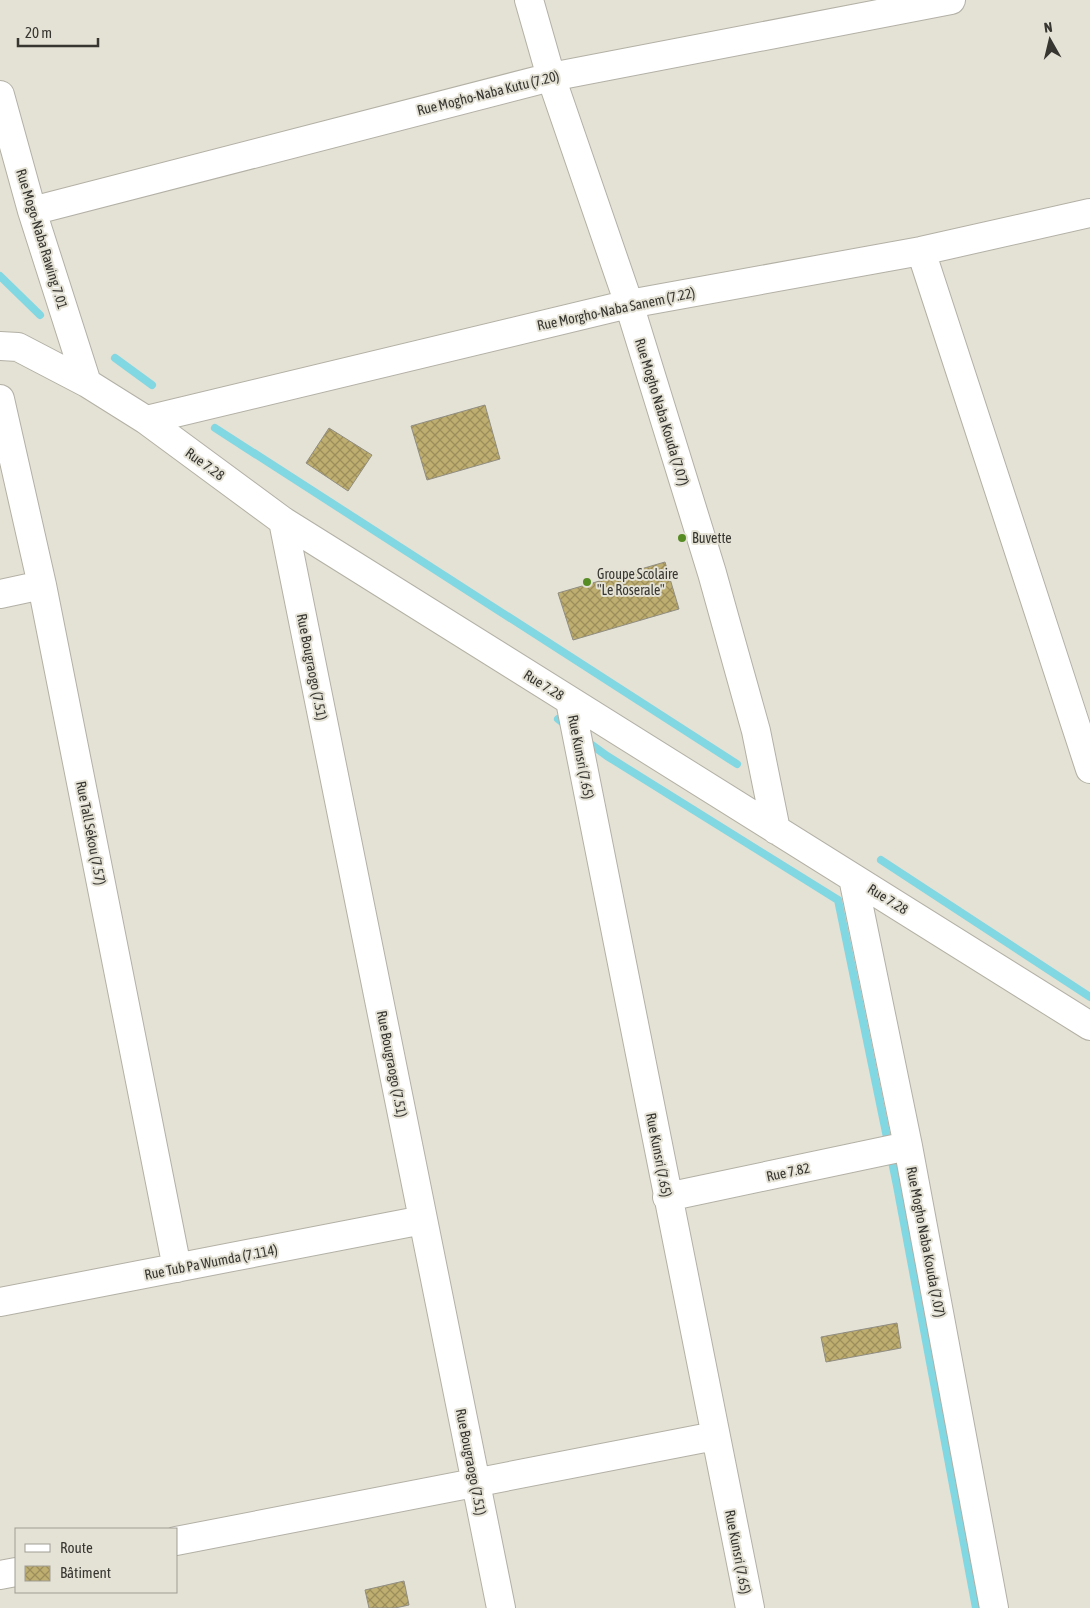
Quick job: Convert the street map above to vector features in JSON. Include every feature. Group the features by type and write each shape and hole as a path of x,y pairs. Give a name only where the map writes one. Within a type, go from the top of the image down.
{"street":[{"name":"Rue Mogho Naba Kouda (7.07)","path":"529,0 550,77 629,304 746,688 776,830"},
{"name":"Rue Mogho-Naba Kutu (7.20)","path":"32,210 550,77 950,0"},
{"name":"Rue Mogo-Naba Rawing 7.01","path":"0,95 32,210 87,382"},
{"name":"Rue Morgho-Naba Sanem (7.22)","path":"146,420 629,304 921,251 1090,213"},
{"path":"921,251 1090,768"},
{"name":"Rue 7.28","path":"0,346 18,347 87,382 146,420 283,521 1090,1026"},
{"name":"Rue Tall Sékou (7.57)","path":"0,399 42,585 178,1268"},
{"name":"Rue Bougraogo (7.51)","path":"283,521 500,1608"},
{"path":"0,594 42,585"},
{"name":"Rue Kunsri (7.65)","path":"570,701 750,1608"},
{"name":"Rue Mogho Naba Kouda (7.07)","path":"853,878 908,1146 994,1608"},
{"name":"Rue 7.82","path":"668,1197 908,1146"},
{"name":"Rue Tub Pa Wumda (7.114)","path":"0,1302 423,1220"},
{"path":"178,1541 716,1436"},
{"path":"0,1575 15,1572"}],"building":[{"path":"485,405 500,459 427,480 411,426"},
{"path":"329,428 372,455 348,491 306,463"},
{"path":"665,562 679,609 573,640 558,593"},
{"path":"897,1323 901,1348 826,1362 821,1337"},
{"path":"404,1581 409,1605 395,1608 369,1608 365,1590"}],"waterway":[{"path":"0,276 40,315"},
{"path":"115,358 152,385"},
{"path":"215,428 737,764"},
{"path":"558,719 568,727"},
{"path":"585,740 607,756 838,900 897,1186 976,1608"},
{"path":"881,860 1090,997"}],"place":[{"name":"Buvette","path":"682,538"},
{"name":"Groupe Scolaire \"Le Roserale\"","path":"587,582"}]}
